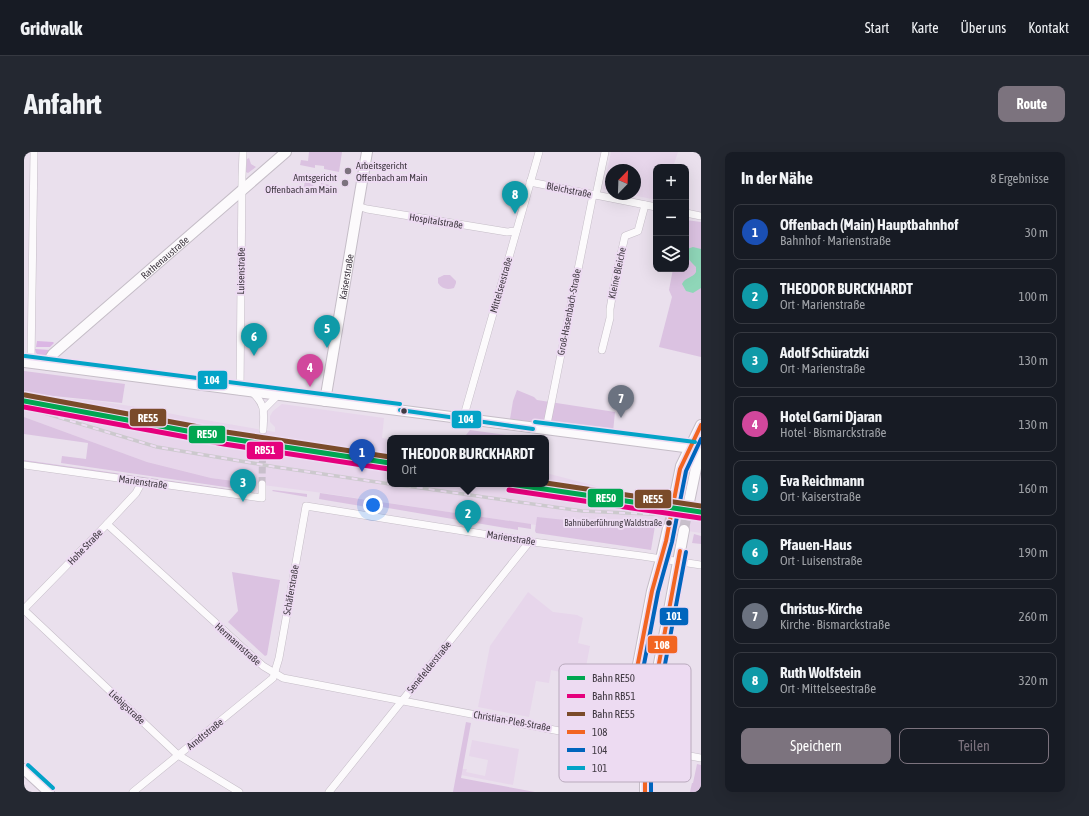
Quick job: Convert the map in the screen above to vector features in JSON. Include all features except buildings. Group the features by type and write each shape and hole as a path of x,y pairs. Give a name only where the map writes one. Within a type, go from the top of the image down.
{"main road":[{"name":"Rathenaustraße","path":"48,365 52,354 286,152"},
{"name":"Kaiserstraße","path":"324,401 367,152"},
{"path":"27,362 240,391 689,448 701,447 689,502"},
{"path":"674,500 681,466 701,425"},
{"path":"659,664 663,641 670,560 668,528"},
{"path":"638,664 652,591 670,560 684,530"},
{"path":"24,769 49,792"}],"street":[{"path":"27,362 34,152"},
{"name":"Luisenstraße","path":"240,391 243,152"},
{"name":"Mittelseestraße","path":"463,419 539,152"},
{"name":"Groß-Hasenbach-Straße","path":"546,429 594,195 605,152"},
{"name":"Bleichstraße","path":"530,182 653,206"},
{"name":"Kleine Bleiche","path":"602,350 610,318 610,309 616,274 625,236 638,231 645,205"},
{"name":"Hospitalstraße","path":"357,206 367,209 506,232 516,231"},
{"path":"689,214 701,216"},
{"path":"252,392 260,400 264,409 263,430"},
{"path":"264,409 278,395"},
{"name":"Marienstraße","path":"24,465 262,498 262,484"},
{"name":"Hohe Straße","path":"24,609 136,493 142,482"},
{"name":"Marienstraße","path":"306,506 530,541 670,560 701,566"},
{"name":"Schäferstraße","path":"275,674 306,506"},
{"name":"Hermannstraße","path":"107,524 263,666 275,674 283,678 402,701"},
{"name":"Senefelderstraße","path":"329,792 530,541"},
{"name":"Liebigstraße","path":"24,609 38,624 178,755 239,792"},
{"name":"Arndtstraße","path":"133,792 269,682 275,674"},
{"name":"Christian-Pleß-Straße","path":"402,701 559,731"},
{"name":"Christian-Pleß-Straße","path":"691,756 701,758"}],"shaded area":[{"path":"309,152 342,152 339,172 324,169 324,166 315,165 315,168 300,165 301,160 308,161"},
{"path":"611,152 678,152 674,164 653,164 653,199 641,197 641,164 608,164"},
{"path":"249,158 251,164 256,167 248,173 246,172 247,159"},
{"path":"305,181 314,182 312,192 303,190"},
{"path":"321,183 330,185 329,194 320,193"},
{"path":"689,220 701,222 701,357 659,347 672,297 669,290 672,272 689,272"},
{"path":"693,247 701,249 701,288 693,293 686,291 682,284 696,272 696,267 689,259 689,248"},
{"path":"444,275 450,275 456,281 454,288 449,289 441,287 438,283 438,278"},
{"path":"37,341 54,343 50,347 36,347"},
{"path":"35,349 51,351 42,356 36,353"},
{"path":"24,371 125,384 122,403 24,393"},
{"path":"517,390 534,397 537,400 615,412 613,432 510,419 513,401"},
{"path":"24,395 97,401 275,432 275,427 270,422 270,416 273,411 282,404 384,418 382,438 387,439 387,487 549,487 549,474 615,491 701,505 701,533 648,525 549,527 330,494 211,478 147,462 24,417"},
{"path":"24,417 147,462 211,478 256,484 254,490 239,489 61,463 62,456 86,459 88,443 24,434"},
{"path":"470,430 506,435 466,435"},
{"path":"24,460 242,491 242,493 24,462"},
{"path":"272,491 307,494 307,497"},
{"path":"320,493 531,524 531,529 518,527 518,530 382,507 379,509 319,499"},
{"path":"537,517 584,522 655,526 651,550 536,533"},
{"path":"694,534 701,536 701,544 692,543"},
{"path":"232,572 280,580 267,655 265,656 228,622 238,611"},
{"path":"528,592 553,612 577,615 583,618 578,643 590,646 587,664 559,664 559,672 551,670 549,683 536,681 529,717 478,707 490,646"},
{"path":"466,722 471,723 461,778 535,792 453,792"},
{"path":"472,740 519,749 513,785 461,775 462,769 467,769 466,772 485,776 488,760 469,756"},
{"path":"697,764 701,765 701,792 690,792 693,783"}],"tunnel":[{"path":"262,484 263,430"},
{"path":"668,528 674,500"},
{"path":"684,530 689,502"}],"railway":[{"path":"24,407 157,447 387,484"},
{"path":"414,487 582,511 672,515 701,518"}],"rail line":[{"name":"RE55","path":"25,395 226,432 387,457"},
{"name":"RE50","path":"24,401 225,438 387,463"},
{"name":"RB51","path":"24,407 224,444 387,469"},
{"name":"RE55","path":"549,483 701,506"},
{"name":"RE50","path":"530,487 701,512"},
{"name":"RB51","path":"509,490 700,518"}],"transit line":[{"name":"104","path":"25,356 400,404"},
{"name":"104","path":"400,410 533,429"},
{"name":"104","path":"535,422 695,442"},
{"name":"108","path":"638,664 652,591 666,541 680,469 701,425"},
{"name":"101","path":"644,664 658,592 672,542 686,471 701,439"},
{"name":"108","path":"659,664 680,551"},
{"name":"101","path":"665,664 686,552"},
{"name":"104","path":"28,765 53,788"},
{"name":"108","path":"645,782 645,792"},
{"name":"101","path":"651,782 651,792"}],"place":[{"name":"Arbeitsgericht Offenbach am Main","path":"348,171"},
{"name":"Amtsgericht Offenbach am Main","path":"345,183"},
{"name":"Ruth Wolfstein","path":"515,214"},
{"name":"Eva Reichmann","path":"327,348"},
{"name":"Pfauen-Haus","path":"254,356"},
{"name":"Hotel Garni Djaran","path":"310,387"},
{"name":"Christus-Kirche","path":"621,418"},
{"name":"Offenbach (Main) Hauptbahnhof","path":"362,472"},
{"name":"Adolf Schüratzki","path":"243,502"},
{"name":"Bahnüberführung Waldstraße","path":"669,523"},
{"name":"THEODOR BURCKHARDT","path":"468,533"}]}
